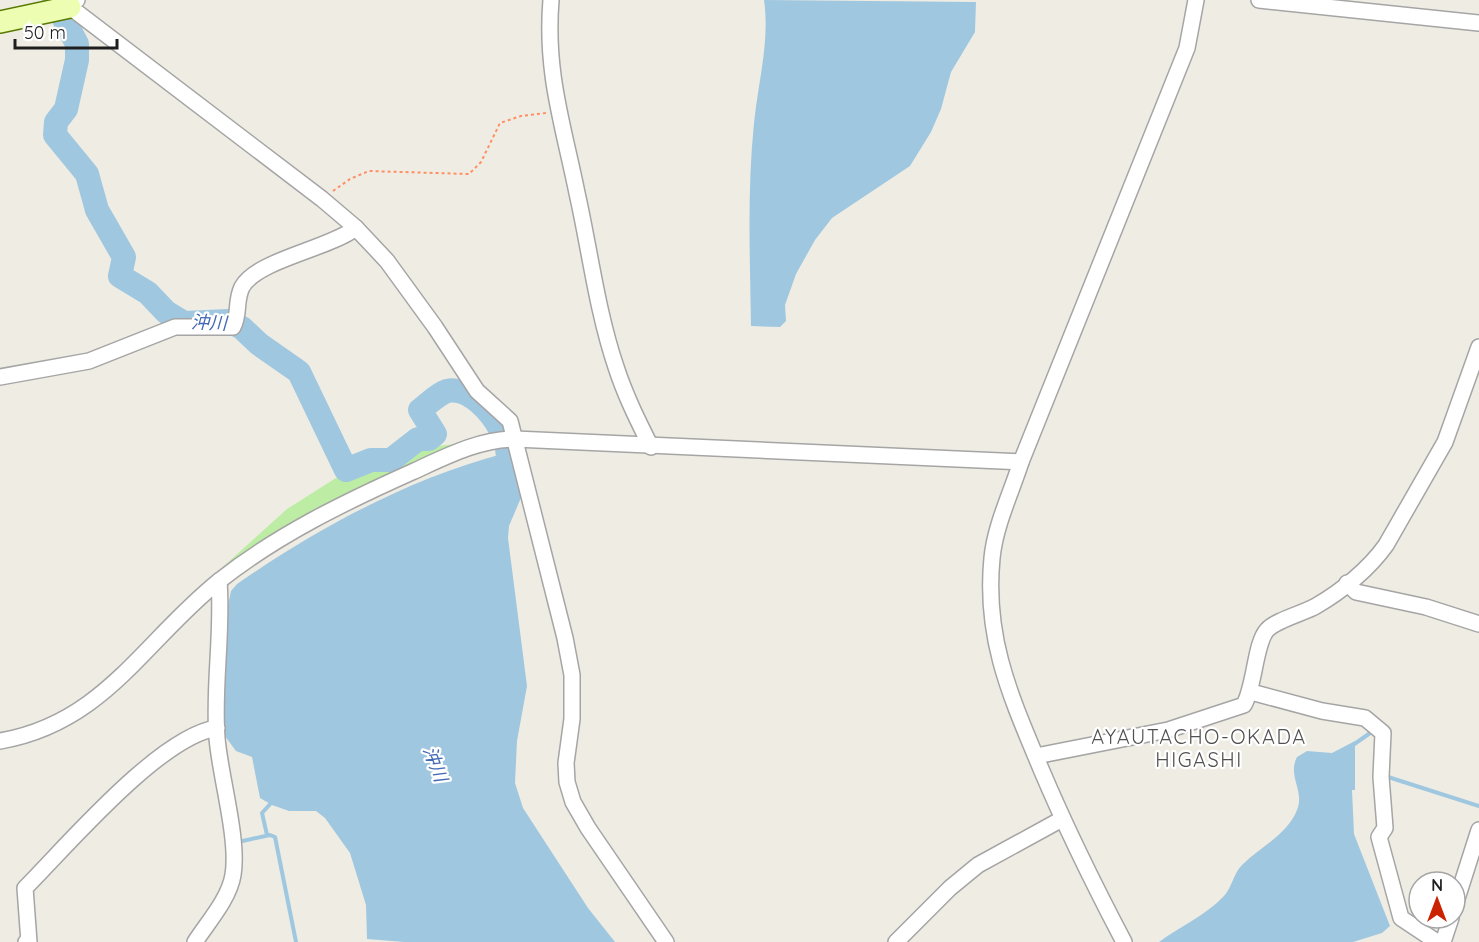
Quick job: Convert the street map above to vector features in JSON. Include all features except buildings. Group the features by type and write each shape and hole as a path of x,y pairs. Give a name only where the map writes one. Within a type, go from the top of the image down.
{"street":[{"path":"551,0 548,34 551,72 558,112 615,365 631,406 651,447"},
{"path":"1124,942 1062,819 1009,693 998,658 992,617 992,557 1021,462 1187,48 1196,0"},
{"path":"1259,0 1479,23"},
{"path":"0,22 66,6 322,199 356,228 401,280 477,391 510,421 572,675 567,782 573,802 588,828 666,942"},
{"path":"0,377 89,361 175,327 235,323 237,300 243,285 258,270 342,238 356,228"},
{"path":"1036,756 1168,730 1244,705 1251,692 1261,641 1267,629 1316,606 1378,557 1386,545 1445,442 1479,347"},
{"path":"0,741 51,728 79,712 126,672 219,581 268,546 381,486 488,441 515,439 651,447 1021,462"},
{"path":"195,942 217,909 233,874 231,832 217,728 221,624 219,581"},
{"path":"1347,583 1356,592 1426,607 1479,624"},
{"path":"1251,692 1322,711 1365,718 1383,733 1381,775 1385,828 1379,837 1401,918 1437,942"},
{"path":"26,942 29,942 25,888 153,759 186,740 217,728"},
{"path":"897,942 950,888 978,865 1062,819"},
{"path":"1466,870 1479,830"}],"path":[{"path":"322,199 350,179 369,171 470,174 481,162 500,123 521,116 558,112"}],"green space":[{"path":"473,442 260,544 206,582 287,509 339,476 372,463 392,462 411,449"}],"water":[{"path":"764,0 976,2 975,32 951,72 941,109 931,132 910,166 832,218 815,240 796,274 785,305 786,321 780,327 751,326 750,174 754,123 765,47"},
{"path":"502,454 507,471 518,469 523,493 509,526 508,538 527,686 517,741 515,783 523,808 588,908 615,942 404,942 367,939 366,905 350,853 325,818 316,811 289,811 260,798 252,757 236,751 222,732 227,610 231,591 237,584 299,544 364,508 432,477"},
{"path":"1355,741 1355,790 1352,790 1354,834 1390,926 1382,933 1353,942 1159,942 1216,903 1226,893 1242,865 1287,827 1293,819 1299,803 1294,771 1297,757 1307,751 1332,753"}],"waterway":[{"name":"沖川","path":"54,0 77,44 77,60 66,109 56,122 55,135 87,174 97,210 124,257 120,276 148,293 166,312 184,323 229,321 242,328 259,344 299,372 346,470 371,460 391,460 418,439 429,439 435,434 420,410 447,391 456,391 472,397 492,417 501,431"},
{"name":"沖川","path":"485,491 509,463 507,449"},
{"path":"1353,745 1373,731"},
{"path":"1385,776 1479,806"},
{"path":"267,835 262,813 272,802"},
{"path":"238,842 270,835 275,837 296,942"}],"district":[{"name":"AYAUTACHO-OKADA HIGASHI","path":"1199,748"}]}
